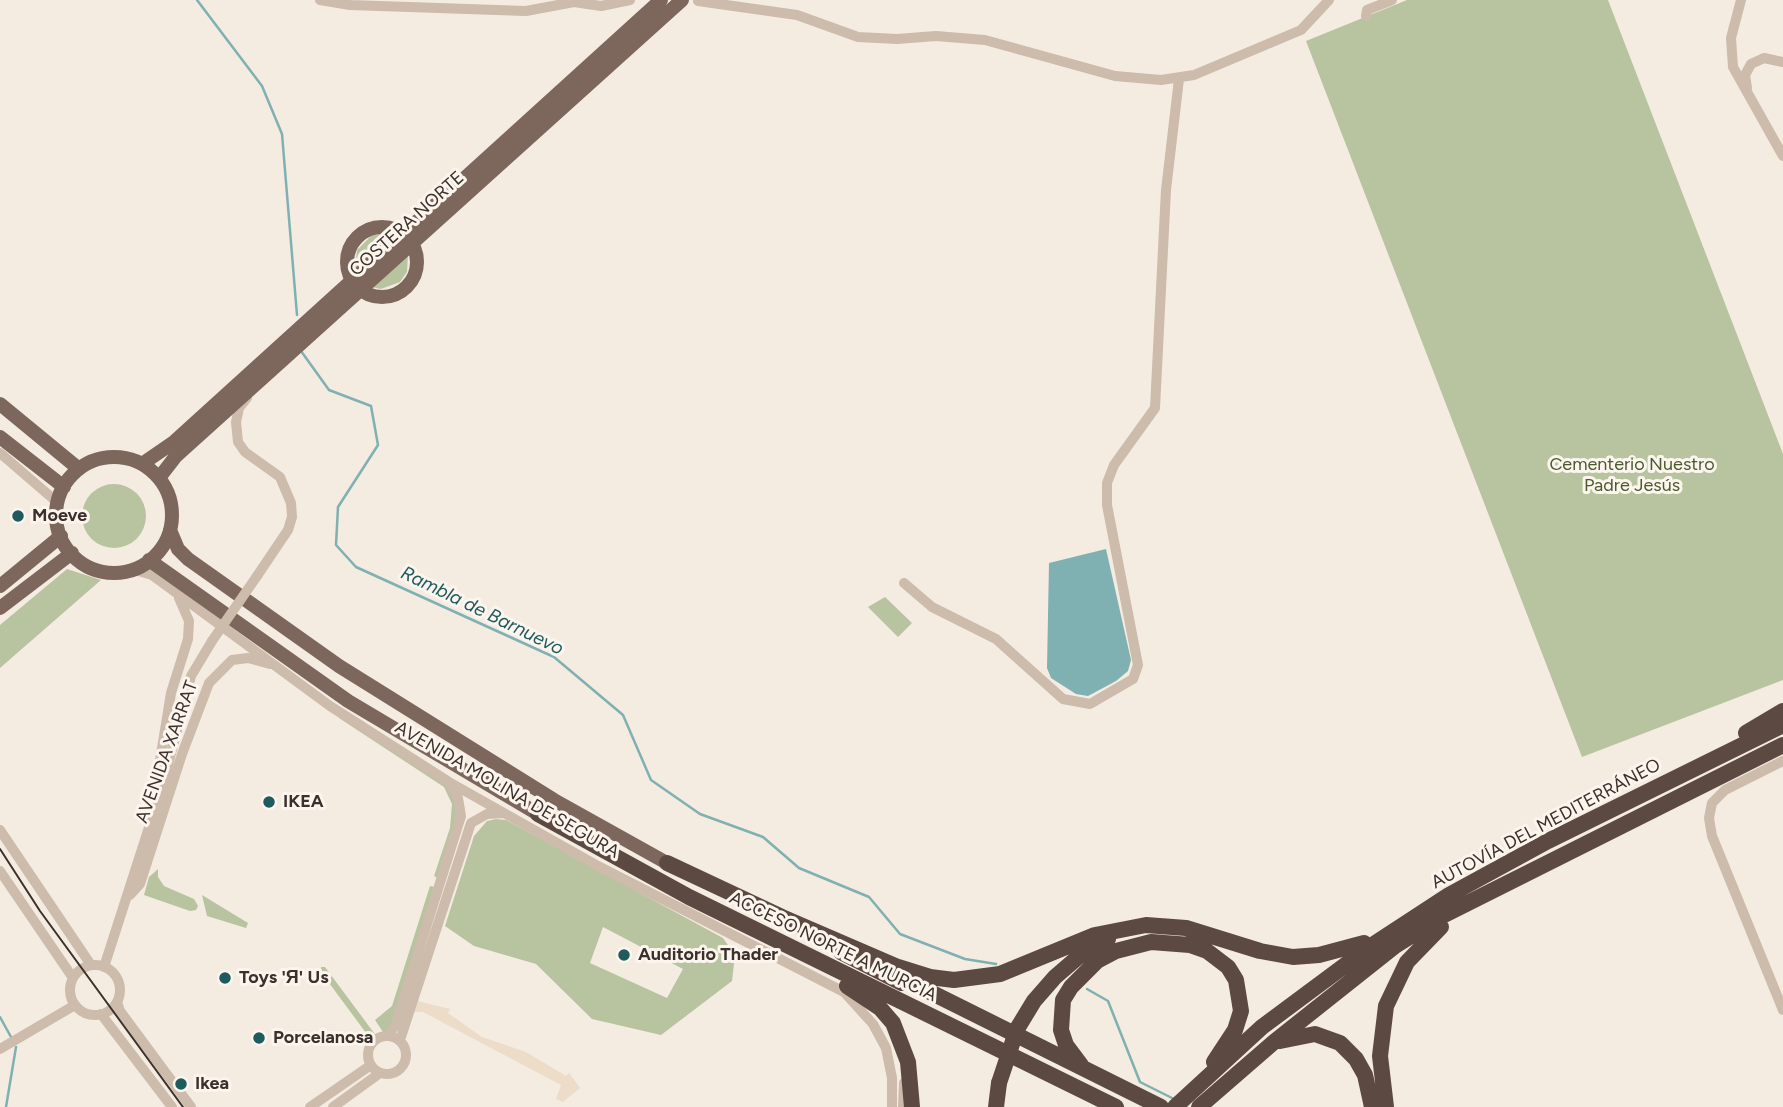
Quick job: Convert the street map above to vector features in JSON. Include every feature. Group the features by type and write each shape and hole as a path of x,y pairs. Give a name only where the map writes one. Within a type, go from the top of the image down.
{"highway":[{"path":"1593,818 1628,795 1783,711"},
{"name":"AUTOVÍA DEL MEDITERRÁNEO","path":"1197,1095 1273,1019 1371,946 1449,895 1593,818 1783,725"},
{"name":"AUTOVÍA DEL MEDITERRÁNEO","path":"1175,1107 1274,1042 1395,946 1444,915 1783,745"},
{"name":"ACCESO NORTE A MURCIA","path":"538,814 690,897 1116,1107"},
{"path":"667,863 775,914 1085,1069 1163,1107 1197,1095 1210,1067 1231,1038 1241,1011 1236,980 1228,967 1207,951 1170,942 1152,942 1116,951 1097,961 1083,973 1063,1000 1061,1030 1066,1045 1085,1069"},
{"name":"ACCESO NORTE A MURCIA","path":"667,863 1146,1107"},
{"path":"1386,1107 1380,1056 1383,1019 1392,990 1407,962 1441,927 1532,869"},
{"path":"1210,1067 1283,1003 1364,943 1433,900 1449,895"},
{"path":"690,897 752,938 858,991 880,1008 900,1038 912,1087 912,1107"},
{"path":"775,914 898,967 930,977 954,980 1000,974 1110,930 1146,925 1186,928 1260,951 1293,957 1319,956 1364,943"},
{"path":"996,1107 999,1083 1017,1029 1043,990 1084,952 1128,932 1186,928"},
{"path":"1274,1042 1315,1034 1340,1043 1356,1059 1366,1075 1372,1107"}],"main road":[{"name":"COSTERA NORTE","path":"408,241 662,0"},
{"name":"COSTERA NORTE","path":"142,464 165,450 357,286 682,0"},
{"path":"381,228 408,241 416,268 404,288 383,297 357,286 347,258 358,236 381,228"},
{"name":"COSTERA NORTE","path":"159,478 176,456 269,372 357,286"},
{"path":"0,404 79,469"},
{"path":"0,437 64,486"},
{"path":"106,458 129,459 142,464 159,478 171,504 170,530 162,547 149,560 132,569 99,570 72,553 61,536 58,503 64,486 79,469 106,458"},
{"name":"AVENIDA MOLINA DE SEGURA","path":"170,530 178,549 188,559 339,666 554,800 667,863"},
{"path":"0,586 61,536"},
{"path":"0,608 72,553"},
{"name":"AVENIDA MOLINA DE SEGURA","path":"149,560 348,701 538,814"}],"street":[{"path":"320,0 350,5 526,11 573,2 601,6 630,0"},
{"path":"698,1 796,15 858,37 897,39 936,36 985,40 1115,76 1179,79 1301,30 1329,0"},
{"path":"1366,16 1367,10 1392,0"},
{"path":"1742,1 1733,26 1730,57 1749,97 1783,156"},
{"path":"1749,97 1745,75 1751,64 1764,58 1783,62"},
{"path":"904,583 932,607 996,639 1063,699 1090,704 1133,679 1138,665 1107,505 1107,483 1114,465 1155,408 1166,190 1179,79"},
{"name":"AVENIDA XARRAT","path":"104,967 140,858 191,676 288,530 292,517 291,503 280,477 245,452 235,433 239,408 269,372"},
{"path":"0,453 58,503"},
{"name":"AVENIDA MOLINA DE SEGURA","path":"132,569 152,575 330,706 449,782 598,866 844,992 873,1024 886,1048 892,1078 892,1107"},
{"name":"AVENIDA XARRAT","path":"140,858 159,772 171,694 188,639 189,621 176,593"},
{"name":"AVENIDA XARRAT","path":"126,900 139,884 209,683 216,673 232,660 248,658 274,665"},
{"path":"1783,761 1725,790 1712,803 1709,818 1712,835 1783,1010"},
{"path":"370,1065 371,1046 387,1036 395,1026 461,816 458,798 449,782"},
{"path":"400,1040 471,823 487,814 504,813"},
{"path":"0,830 91,965"},
{"path":"0,871 73,978"},
{"path":"172,1107 101,1014 83,1011 75,1005 70,987 80,970 91,965 104,967 119,981 117,1002 120,1011 191,1107"},
{"path":"101,1014 117,1002"},
{"path":"0,1049 75,1005"},
{"path":"370,1065 380,1073 393,1074 405,1065 407,1051 400,1040 387,1036"},
{"path":"900,1038 904,1075 903,1107"},
{"path":"310,1107 370,1065"},
{"path":"333,1107 380,1073"}],"green space":[{"name":"Cementerio Nuestro Padre Jesús","path":"1407,0 1608,0 1783,454 1783,680 1582,757 1306,41"},
{"path":"383,233 391,237 355,268 357,250 371,236"},
{"path":"408,255 407,272 400,282 381,289 372,287"},
{"path":"114,484 132,490 140,498 146,516 140,534 132,542 114,548 96,542 88,534 82,516 88,498 96,490"},
{"path":"67,569 101,580 0,668 0,625"},
{"path":"885,597 912,623 898,637 868,607"},
{"path":"339,718 344,718 448,786 456,805 456,821 438,878 434,876 450,828 452,804 444,787"},
{"path":"506,820 723,938 735,955 732,981 661,1035 592,1019 536,964 474,946 445,926 474,836 487,821","holes":["603,927 683,969 667,998 590,963"]},
{"path":"158,869 158,877 164,886 194,899 198,906 196,910 190,911 144,895 149,877"},
{"path":"430,886 435,887 391,1028 385,1035 375,1020 392,1006"},
{"path":"202,895 248,923 246,928 207,916"},
{"path":"321,967 325,967 377,1037 372,1041 321,972"}],"shaded area":[{"path":"413,1000 450,1009 448,1013 482,1037 526,1052 566,1076 569,1073 580,1088 563,1102 556,1099 561,1085 423,1012 409,1012"}],"water":[{"path":"1106,549 1131,660 1128,671 1116,681 1088,696 1076,694 1051,678 1047,668 1049,563"}],"waterway":[{"name":"Rambla de Barnuevo","path":"197,0 262,86 282,134 297,315"},
{"name":"Rambla de Barnuevo","path":"301,351 329,390 371,406 378,445 338,507 336,545 356,567 554,657 623,715 651,780 700,814 763,837 799,868 869,897 900,934 965,959 996,964"},
{"path":"1087,989 1108,1001 1140,1082 1174,1099"},
{"path":"0,1017 11,1037"},
{"path":"6,1107 16,1047"}],"tram line":[{"path":"0,849 40,911 183,1107"}],"place":[{"name":"Moeve","path":"18,516"},
{"name":"IKEA","path":"269,802"},
{"name":"Auditorio Thader","path":"624,955"},
{"name":"Toys 'Я' Us","path":"225,978"},
{"name":"Porcelanosa","path":"259,1038"},
{"name":"Ikea","path":"181,1084"}]}
